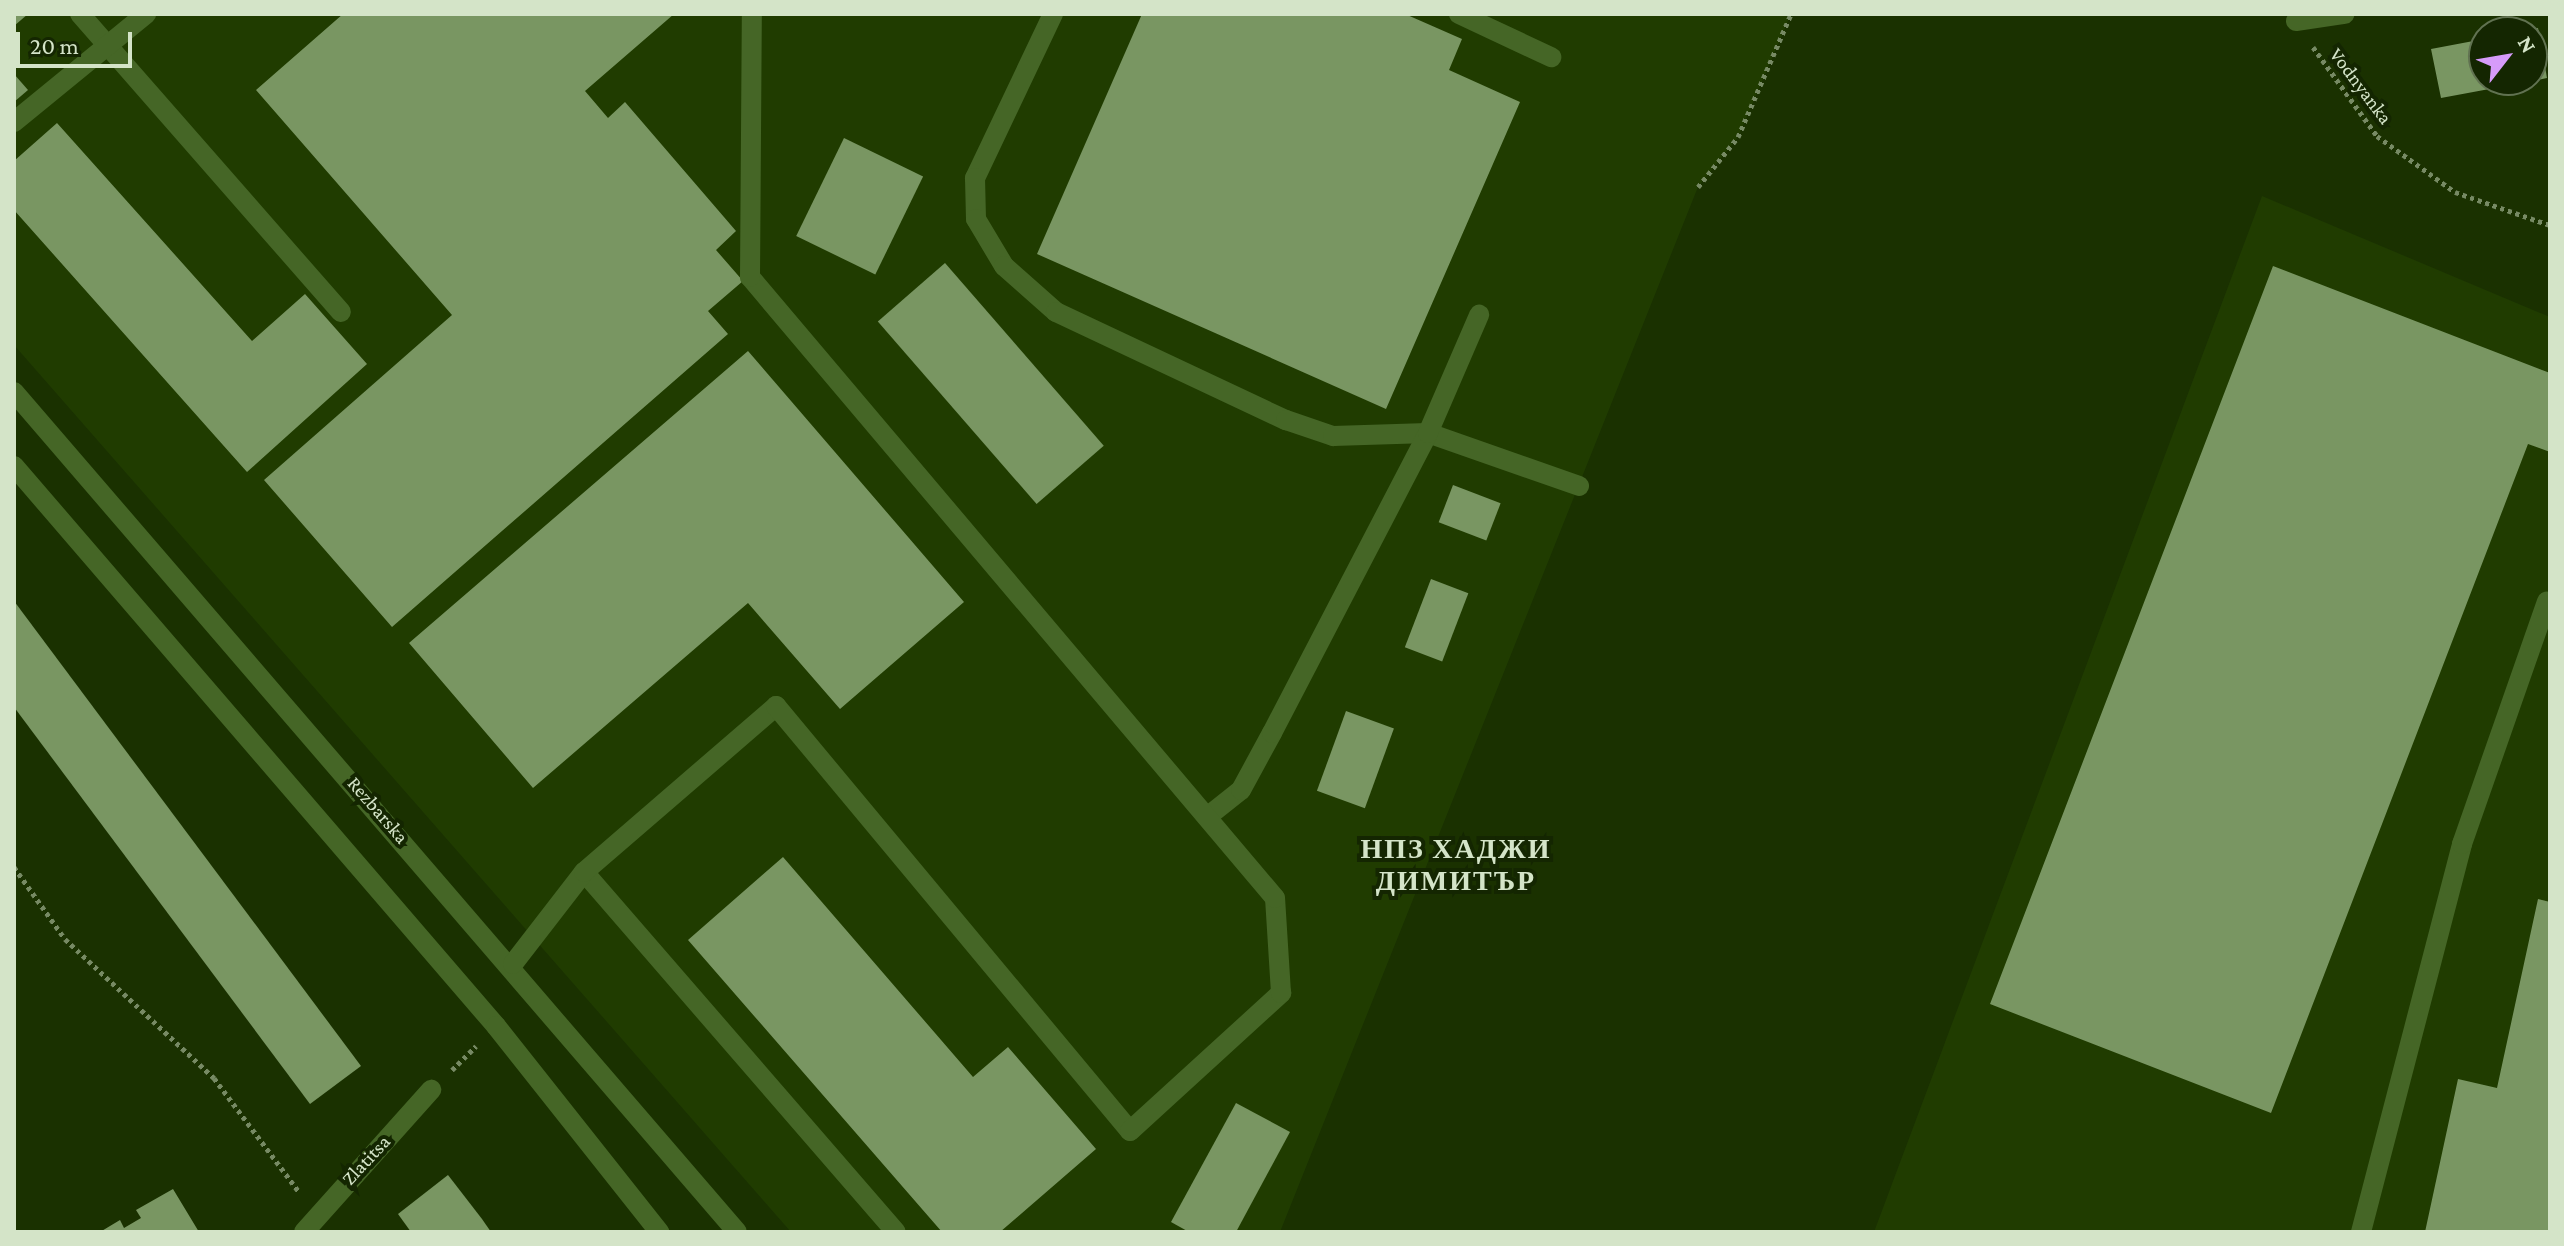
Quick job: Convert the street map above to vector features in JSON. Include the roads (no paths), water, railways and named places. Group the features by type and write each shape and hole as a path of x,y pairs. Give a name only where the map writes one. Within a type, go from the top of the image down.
{"street":[{"path":"80,14 341,312"},
{"path":"14,122 146,14"},
{"path":"513,964 584,872 776,706 1130,1131 1281,993 1275,898 750,277 752,14"},
{"path":"1053,14 975,178 976,219 1004,266 1056,312 1286,420 1333,436 1428,433 1579,486"},
{"path":"1459,14 1551,57"},
{"path":"2296,21 2344,14"},
{"path":"1207,817 1241,790 1428,433 1479,315"},
{"name":"Rezbarska","path":"14,392 513,964 737,1232"},
{"path":"14,466 496,1026 659,1232"},
{"path":"2361,1232 2462,844 2547,601"},
{"path":"584,872 896,1232"},
{"name":"Zlatitsa","path":"304,1232 315,1213 431,1090"}],"district":[{"name":"НПЗ ХАДЖИ ДИМИТЪР","path":"1456,865"}]}
